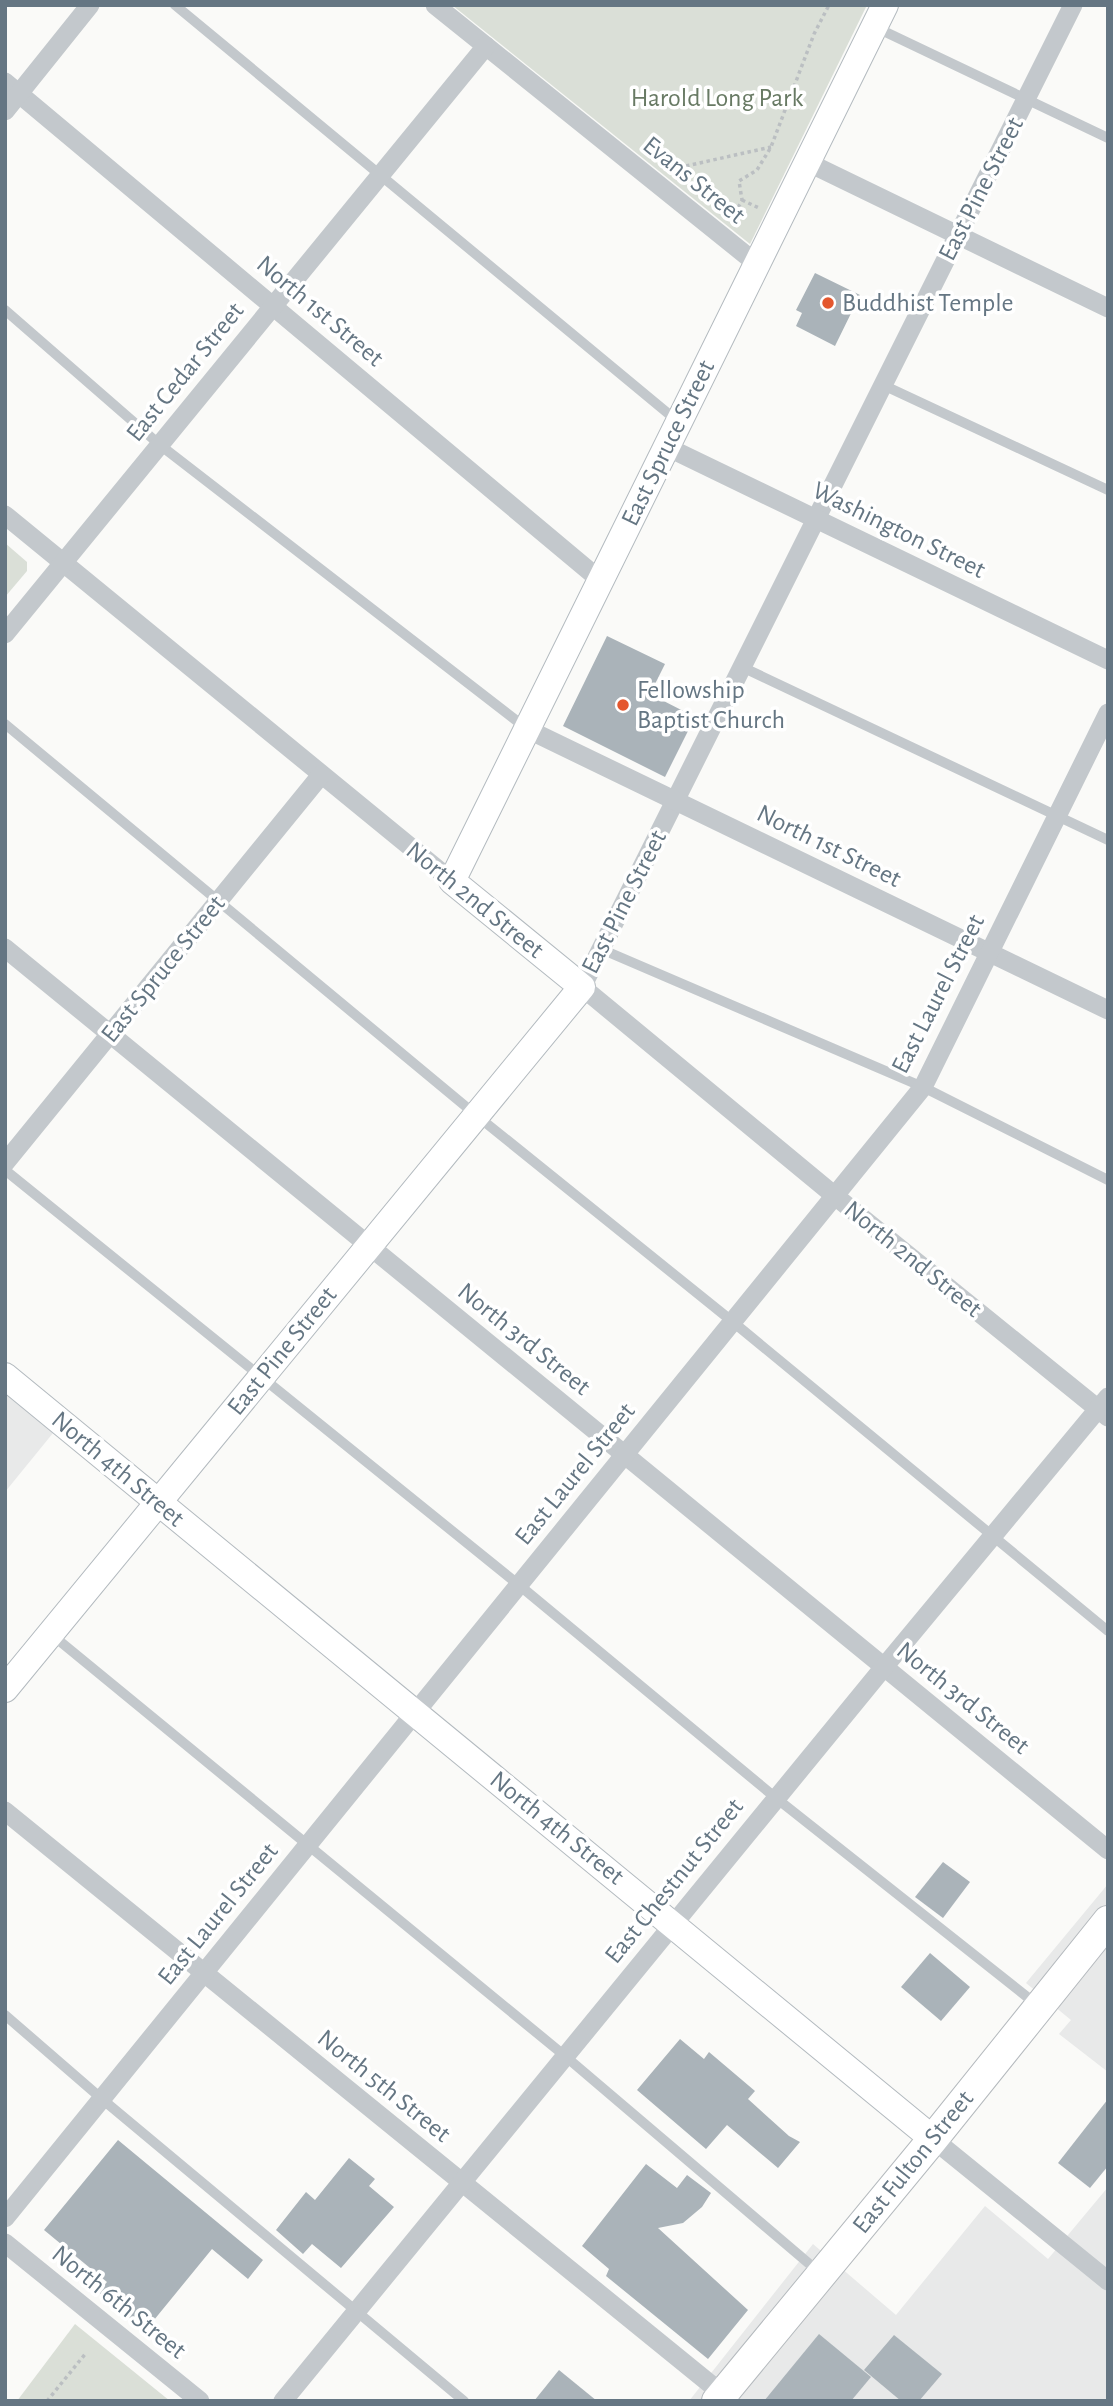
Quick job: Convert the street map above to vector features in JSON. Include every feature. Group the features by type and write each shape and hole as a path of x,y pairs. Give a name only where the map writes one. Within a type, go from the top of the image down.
{"main road":[{"name":"East Fulton Street","path":"723,2398 1108,1921"}],"street":[{"path":"5,111 12,88 90,5"},
{"name":"Evans Street","path":"435,5 757,264"},
{"name":"East Pine Street","path":"5,1689 582,986 1073,5"},
{"name":"East Spruce Street","path":"452,881 880,16"},
{"name":"East Cedar Street","path":"5,634 486,46"},
{"name":"North 1st Street","path":"12,88 600,580"},
{"path":"807,162 1108,307"},
{"name":"Washington Street","path":"667,447 1108,660"},
{"name":"North 2nd Street","path":"5,515 835,1196 1104,1407"},
{"name":"East Laurel Street","path":"5,2218 923,1087 1108,713"},
{"name":"North 1st Street","path":"527,729 1108,1010"},
{"name":"East Spruce Street","path":"5,1163 321,775"},
{"name":"North 3rd Street","path":"5,948 1108,1850"},
{"name":"North 4th Street","path":"5,1376 1108,2280"},
{"name":"East Chestnut Street","path":"283,2401 993,1535 1104,1407"},
{"name":"North 5th Street","path":"5,1811 723,2398"},
{"name":"North 6th Street","path":"5,2243 200,2401"}],"lane":[{"path":"175,5 678,422"},
{"path":"880,16 1026,99 1108,138"},
{"path":"5,310 160,445 527,729"},
{"path":"883,385 1108,489"},
{"path":"742,667 1108,840"},
{"path":"5,724 476,1115 733,1322 1108,1631"},
{"path":"601,949 923,1087 1108,1180"},
{"path":"5,1170 519,1585 776,1798 1039,2007"},
{"path":"50,1633 565,2056 821,2274"},
{"path":"5,2015 464,2401"}],"path":[{"path":"723,238 742,200 739,181 757,170 771,147 814,34 828,5"},
{"path":"685,166 771,147"},
{"path":"47,2401 86,2353"}],"shaded area":[{"path":"5,1393 53,1433 5,1492"},
{"path":"1108,1884 1108,2072 1059,2034 1071,2020 1026,1983"},
{"path":"1108,2187 1108,2401 689,2401 813,2244 896,2315 985,2206 1048,2259"}],"green space":[{"name":"Harold Long Park","path":"452,5 867,5 750,244"},
{"path":"5,543 27,562 27,571 5,597"},
{"path":"75,2324 170,2401 17,2401"}],"building":[{"name":"Buddhist Temple","path":"815,273 860,295 835,346 796,326 802,313 796,310"},
{"name":"Fellowship Baptist Church","path":"607,636 665,664 650,694 695,717 665,777 563,726"},
{"path":"943,1862 970,1882 943,1918 915,1897"},
{"path":"930,1953 970,1987 941,2021 901,1987"},
{"path":"680,2039 704,2059 709,2052 755,2091 748,2099 789,2136 800,2142 778,2168 727,2125 706,2149 637,2090"},
{"path":"1108,2099 1108,2166 1090,2188 1058,2163"},
{"path":"118,2140 263,2260 248,2279 212,2249 145,2331 98,2292 107,2282 44,2230"},
{"path":"349,2158 375,2179 369,2186 394,2207 341,2268 312,2244 303,2254 276,2230 306,2192 315,2200"},
{"path":"646,2164 677,2188 687,2175 711,2193 702,2207 683,2223 658,2228 748,2310 708,2359 606,2276 609,2269 582,2246"},
{"path":"819,2334 871,2377 851,2401 764,2401"},
{"path":"894,2335 942,2374 919,2401 901,2401 864,2370"},
{"path":"559,2370 597,2401 534,2401"}],"place":[{"name":"Buddhist Temple","path":"828,303"},
{"name":"Fellowship Baptist Church","path":"623,705"}]}
